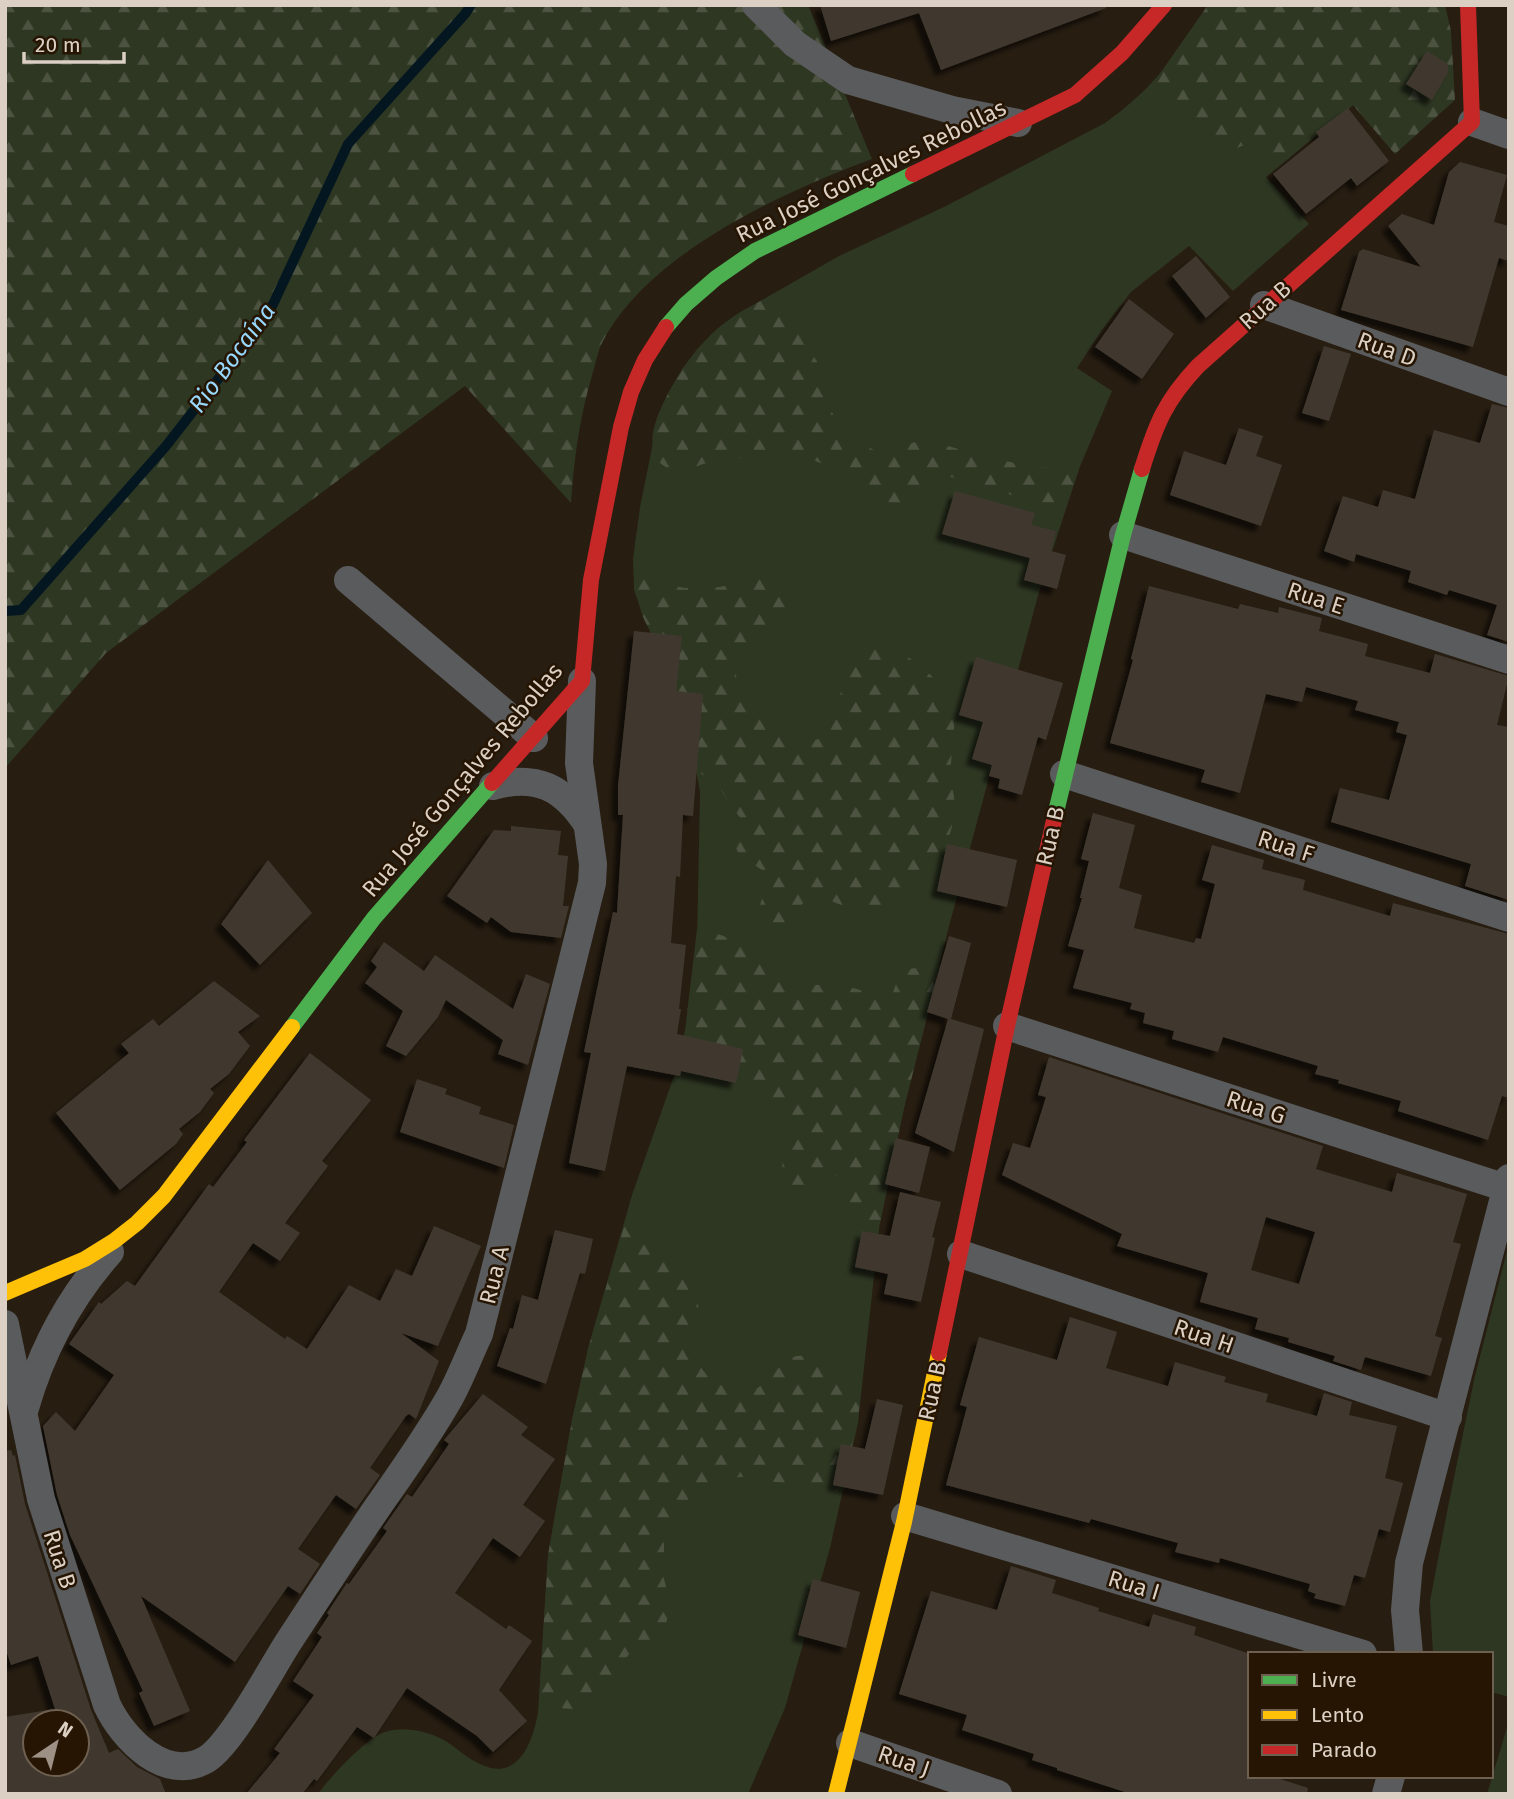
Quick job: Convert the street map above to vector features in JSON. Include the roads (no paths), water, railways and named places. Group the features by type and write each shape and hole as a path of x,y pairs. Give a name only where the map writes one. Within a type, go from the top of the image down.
{"street":[{"path":"756,5 795,44 848,80 928,104 1018,123"},
{"name":"Rua José Gonçalves Rebollas","path":"5,1293 65,1270 130,1231 164,1196 374,918 493,786 582,681 591,580 621,427 631,392 645,360 662,331 686,303 755,251 1075,95 1096,79 1145,31 1164,5"},
{"path":"1468,5 1472,122 1509,135"},
{"name":"Rua B","path":"836,1794 905,1516 1007,1026 1064,774 1123,535 1152,436 1163,409 1178,387 1198,366 1472,122"},
{"name":"Rua D","path":"1264,305 1509,392"},
{"name":"Rua E","path":"1123,535 1509,660"},
{"path":"348,580 534,738"},
{"name":"Rua A","path":"168,1764 180,1766 199,1763 208,1758 228,1737 450,1396 479,1334 588,905 593,864 579,763 582,681"},
{"name":"Rua F","path":"1064,774 1509,918"},
{"path":"493,786 517,780 548,786 570,800 587,824"},
{"name":"Rua G","path":"1007,1026 1507,1183"},
{"path":"1409,1652 1405,1610 1409,1563 1507,1183"},
{"path":"24,1411 37,1370 60,1320 94,1269 130,1231"},
{"name":"Rua H","path":"961,1254 1448,1418"},
{"name":"Rua B","path":"5,1324 41,1499 107,1705 114,1721 136,1746 168,1764"},
{"name":"Rua I","path":"905,1516 1356,1652"},
{"name":"Rua J","path":"850,1743 998,1794"}],"waterway":[{"name":"Rio Bocaína","path":"5,611 21,610 166,446 268,315 348,144 471,5"}]}
